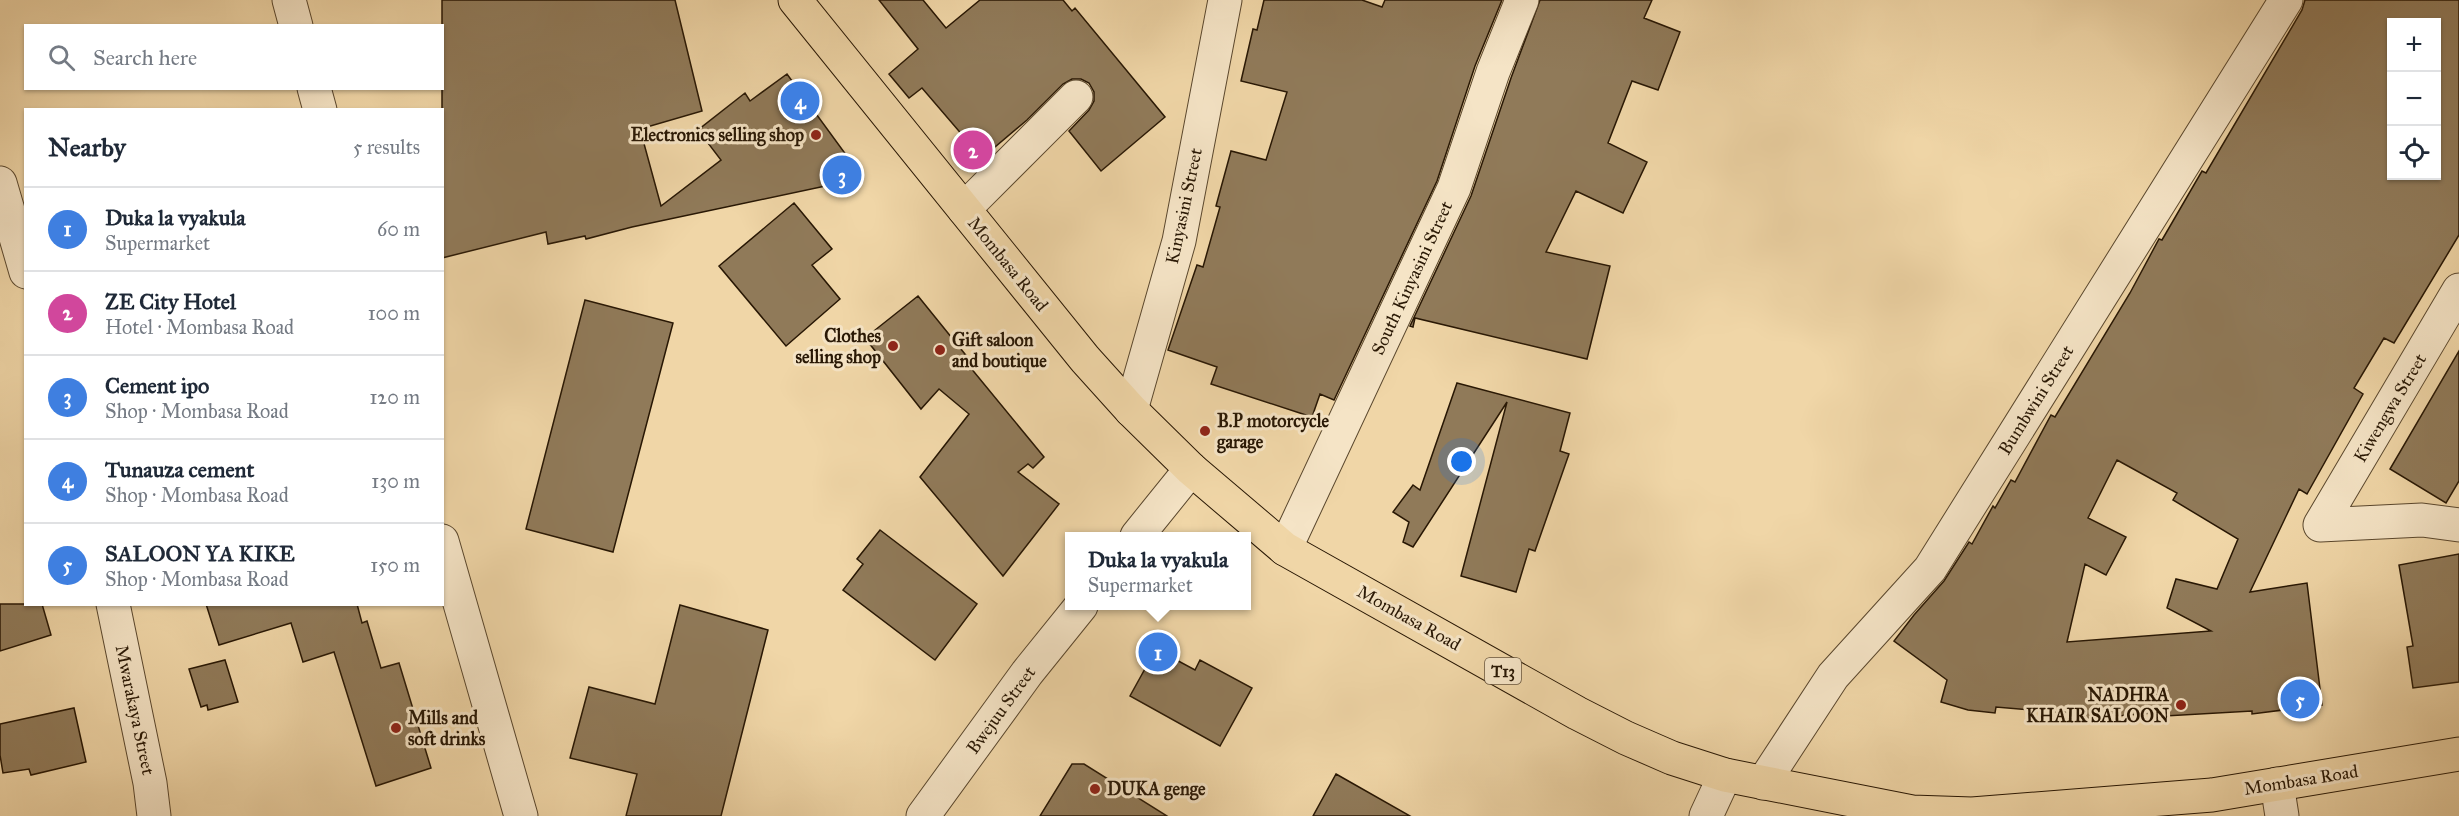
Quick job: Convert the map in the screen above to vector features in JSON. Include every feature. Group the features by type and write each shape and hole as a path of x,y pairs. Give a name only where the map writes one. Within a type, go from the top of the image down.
{"highway":[{"name":"Mombasa Road","path":"795,0 1085,359 1131,410 1191,470 1285,549 1596,723 1672,758 1725,775 1912,812 1972,814 2079,812 2277,784 2459,754"}],"street":[{"path":"289,0 295,24"},
{"name":"Kinyasini Street","path":"1131,410 1179,241 1225,0"},
{"name":"South Kinyasini Street","path":"1285,549 1454,188 1493,72 1522,0"},
{"name":"Bumbwini Street","path":"1763,783 1833,676 1930,569 2286,0"},
{"path":"315,90 319,108"},
{"path":"964,209 1076,97"},
{"path":"0,183 24,265"},
{"name":"Kiwengwa Street","path":"2459,290 2320,525 2422,520 2459,525"},
{"path":"1141,532 1191,470"},
{"path":"444,548 521,816"},
{"name":"Mwarakaya Street","path":"113,606 150,783 154,816"},
{"name":"Bwejuu Street","path":"923,816 1027,673 1078,610"},
{"path":"1706,816 1725,775"},
{"path":"2277,784 2282,816"}],"building":[{"path":"442,0 675,0 702,111 640,129 661,206 721,160 698,130 745,93 750,101 787,74 863,178 632,227 586,239 585,236 548,244 546,232 444,258 442,90 444,90 444,24 442,24"},
{"path":"879,0 923,0 946,28 980,0 1063,0 1072,11 1075,8 1165,117 1101,171 1069,131 1089,110 1094,101 1094,92 1089,83 1081,79 1072,79 1063,84 1027,120 982,158 922,88 909,98 889,74 918,49"},
{"path":"1264,0 1362,0 1382,7 1385,0 1502,0 1475,66 1437,181 1334,400 1320,394 1312,417 1211,384 1217,367 1168,350 1197,265 1203,267 1220,207 1216,206 1231,151 1266,160 1287,92 1241,81 1253,29 1257,30"},
{"path":"1540,0 1652,0 1644,18 1680,32 1658,90 1632,81 1608,143 1647,162 1623,213 1576,191 1546,252 1610,266 1587,359 1415,318 1413,327 1410,326 1471,196"},
{"path":"2305,0 2459,0 2459,235 2394,343 2384,338 2354,388 2363,394 2307,494 2299,489 2250,592 2307,583 2322,705 2252,714 2252,711 2165,716 2165,712 2081,719 2081,714 1996,707 1995,713 1968,710 1941,702 1947,680 1894,641 1944,581 1969,542 1972,544 1993,506 1995,508 2011,480 2015,482 2051,415 2055,417 2130,293 2159,239 2162,240 2202,171 2206,173 2302,10","holes":["2117,460 2177,493 2173,500 2238,539 2217,589 2176,579 2167,608 2211,631 2067,642 2085,564 2106,575 2126,537 2088,518"]},
{"path":"794,203 832,249 812,265 840,299 786,346 719,266"},
{"path":"918,296 973,364 970,367 1044,457 1033,468 1028,464 1018,472 1059,504 1003,576 920,477 969,414 939,389 921,409 865,338"},
{"path":"585,300 673,323 613,552 526,529"},
{"path":"2459,351 2459,481 2446,503 2390,469"},
{"path":"1457,383 1570,413 1560,451 1569,454 1535,551 1529,549 1516,592 1461,576 1507,402 1413,547 1403,542 1409,522 1393,512 1413,485 1420,490"},
{"path":"880,530 977,604 935,660 843,590 863,564 857,559"},
{"path":"2459,554 2459,682 2413,688 2407,647 2413,646 2399,565"},
{"path":"0,604 43,606 51,635 0,651"},
{"path":"680,605 768,630 721,816 626,816 637,774 570,758 589,687 655,704"},
{"path":"207,606 358,606 362,623 367,621 381,668 399,663 431,768 376,786 334,652 303,662 291,623 219,645"},
{"path":"1156,649 1195,670 1200,660 1252,688 1220,746 1130,696"},
{"path":"225,660 238,702 208,710 207,705 201,707 189,669"},
{"path":"74,708 86,762 31,775 29,769 3,773 0,755 0,724"},
{"path":"1072,764 1084,764 1167,816 1040,816"},
{"path":"1336,774 1410,816 1313,816"}],"place":[{"name":"Tunauza cement","path":"800,101"},
{"name":"Electronics selling shop","path":"816,135"},
{"name":"ZE City Hotel","path":"973,150"},
{"name":"Cement ipo","path":"842,175"},
{"name":"Clothes selling shop","path":"893,346"},
{"name":"Gift saloon and boutique","path":"940,350"},
{"name":"B.P motorcycle garage","path":"1205,431"},
{"name":"Duka la vyakula","path":"1158,652"},
{"name":"SALOON YA KIKE","path":"2300,699"},
{"name":"NADHRA KHAIR SALOON","path":"2181,705"},
{"name":"Mills and soft drinks","path":"396,728"},
{"name":"DUKA genge","path":"1095,789"}]}
